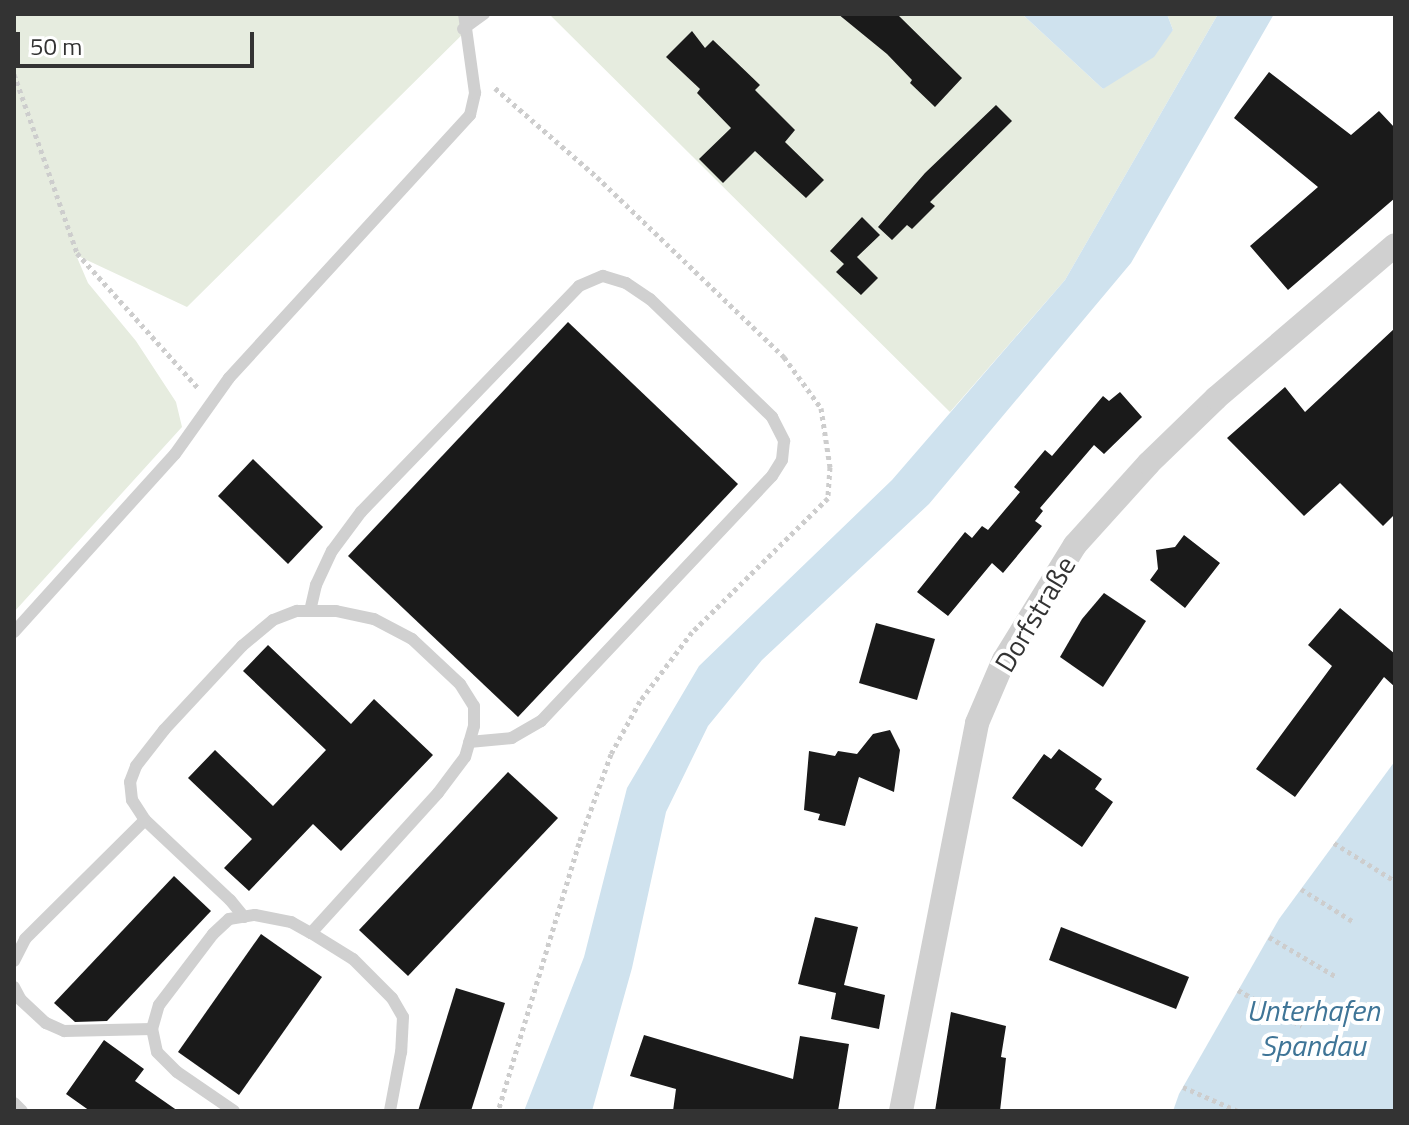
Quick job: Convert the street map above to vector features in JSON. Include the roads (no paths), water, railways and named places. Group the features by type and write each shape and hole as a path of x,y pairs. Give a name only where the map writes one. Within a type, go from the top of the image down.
{"street":[{"name":"Dorfstraße","path":"901,1111 977,723 1004,660 1075,545 1149,463 1216,398 1395,245"}],"lane":[{"path":"14,632 175,454 229,378 470,115 475,93 473,69 463,29 464,14"},
{"path":"463,29 484,14"},
{"path":"310,611 316,585 332,551 361,512 579,286 603,276 626,283 650,299 772,417 784,441 782,460 772,476 541,721 512,738 469,742"},
{"path":"244,917 145,820 132,800 130,782 136,766 164,730 242,646 273,620 297,611 336,611 374,619 412,639 460,684 474,706 474,726 465,757 438,793 311,933"},
{"path":"14,961 25,939 145,820"},
{"path":"234,1111 177,1072 157,1052 152,1029 159,1005 213,934 229,919 255,915 291,922 311,933 353,959 392,998 403,1017 401,1052 390,1111"},
{"path":"14,987 21,1000 46,1023 64,1031 152,1029"}],"water":[{"path":"1022,14 1167,14 1173,30 1154,57 1103,89"},
{"path":"1218,14 1274,14 1131,263 929,504 762,660 708,726 666,812 632,968 592,1111 524,1111 584,957 627,788 699,666 892,480 1065,280"},
{"name":"Unterhafen Spandau","path":"1395,761 1395,1111 1173,1111 1179,1094 1279,919"}]}
